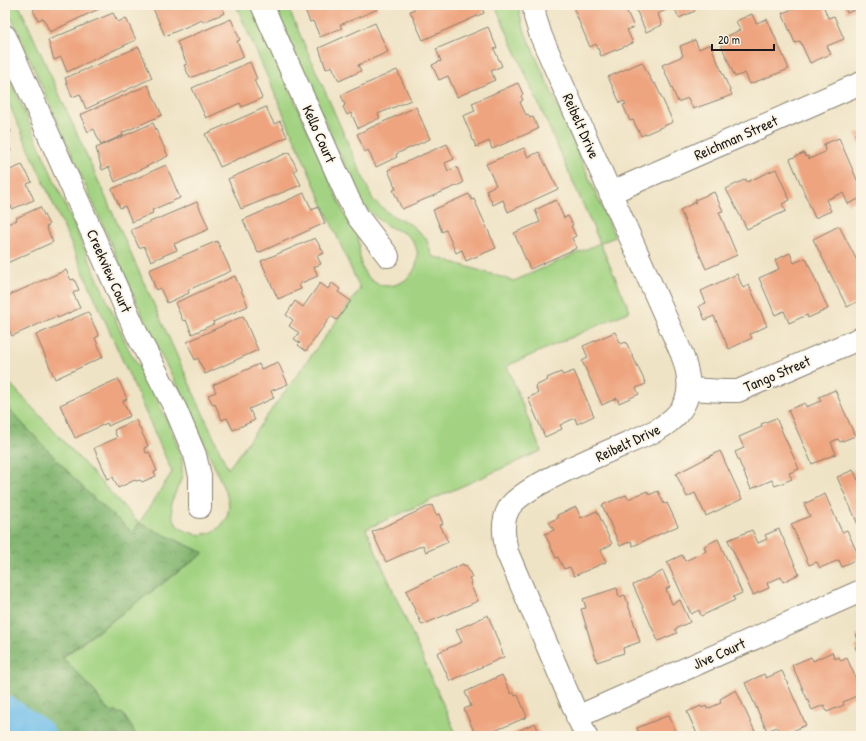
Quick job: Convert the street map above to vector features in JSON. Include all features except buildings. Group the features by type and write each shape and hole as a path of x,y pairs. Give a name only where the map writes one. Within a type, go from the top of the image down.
{"street":[{"name":"Kello Court","path":"262,5 348,198 358,217 388,256"},
{"name":"Reibelt Drive","path":"534,5 535,17 541,36 681,352 690,389 685,403 668,424 538,485 516,499 509,508 505,518 503,528 507,552 582,726"},
{"name":"Creekview Court","path":"5,36 137,334 176,410 195,455 200,476 200,507"},
{"name":"Reichman Street","path":"610,193 861,83"},
{"name":"Tango Street","path":"690,389 724,391 738,390 861,338"},
{"name":"Jive Court","path":"582,726 861,591"}],"green space":[{"path":"6,5 19,5 228,469 360,289 236,5 253,5 347,220 357,235 362,268 369,278 379,284 389,286 398,284 414,271 417,261 417,251 409,237 386,225 361,203 274,5 287,5 373,200 391,215 410,224 426,238 432,256 514,281 600,243 630,311 507,366 541,451 366,529 457,736 137,736 123,714 107,710 94,691 62,658 204,553 139,523 172,472 5,95 5,68 128,348 157,399 174,436 182,459 182,477 171,503 173,518 178,527 186,531 198,535 211,533 220,527 227,518 229,506 227,496 189,407 156,346"},
{"path":"495,5 519,5 525,32 615,237 600,243"},
{"path":"5,378 139,523 134,534 88,493 5,405"},
{"path":"5,405 88,493 133,533 139,523 204,553 62,657 94,691 107,710 123,714 137,736 5,736"}],"waterway":[{"path":"5,714 37,736"}]}
